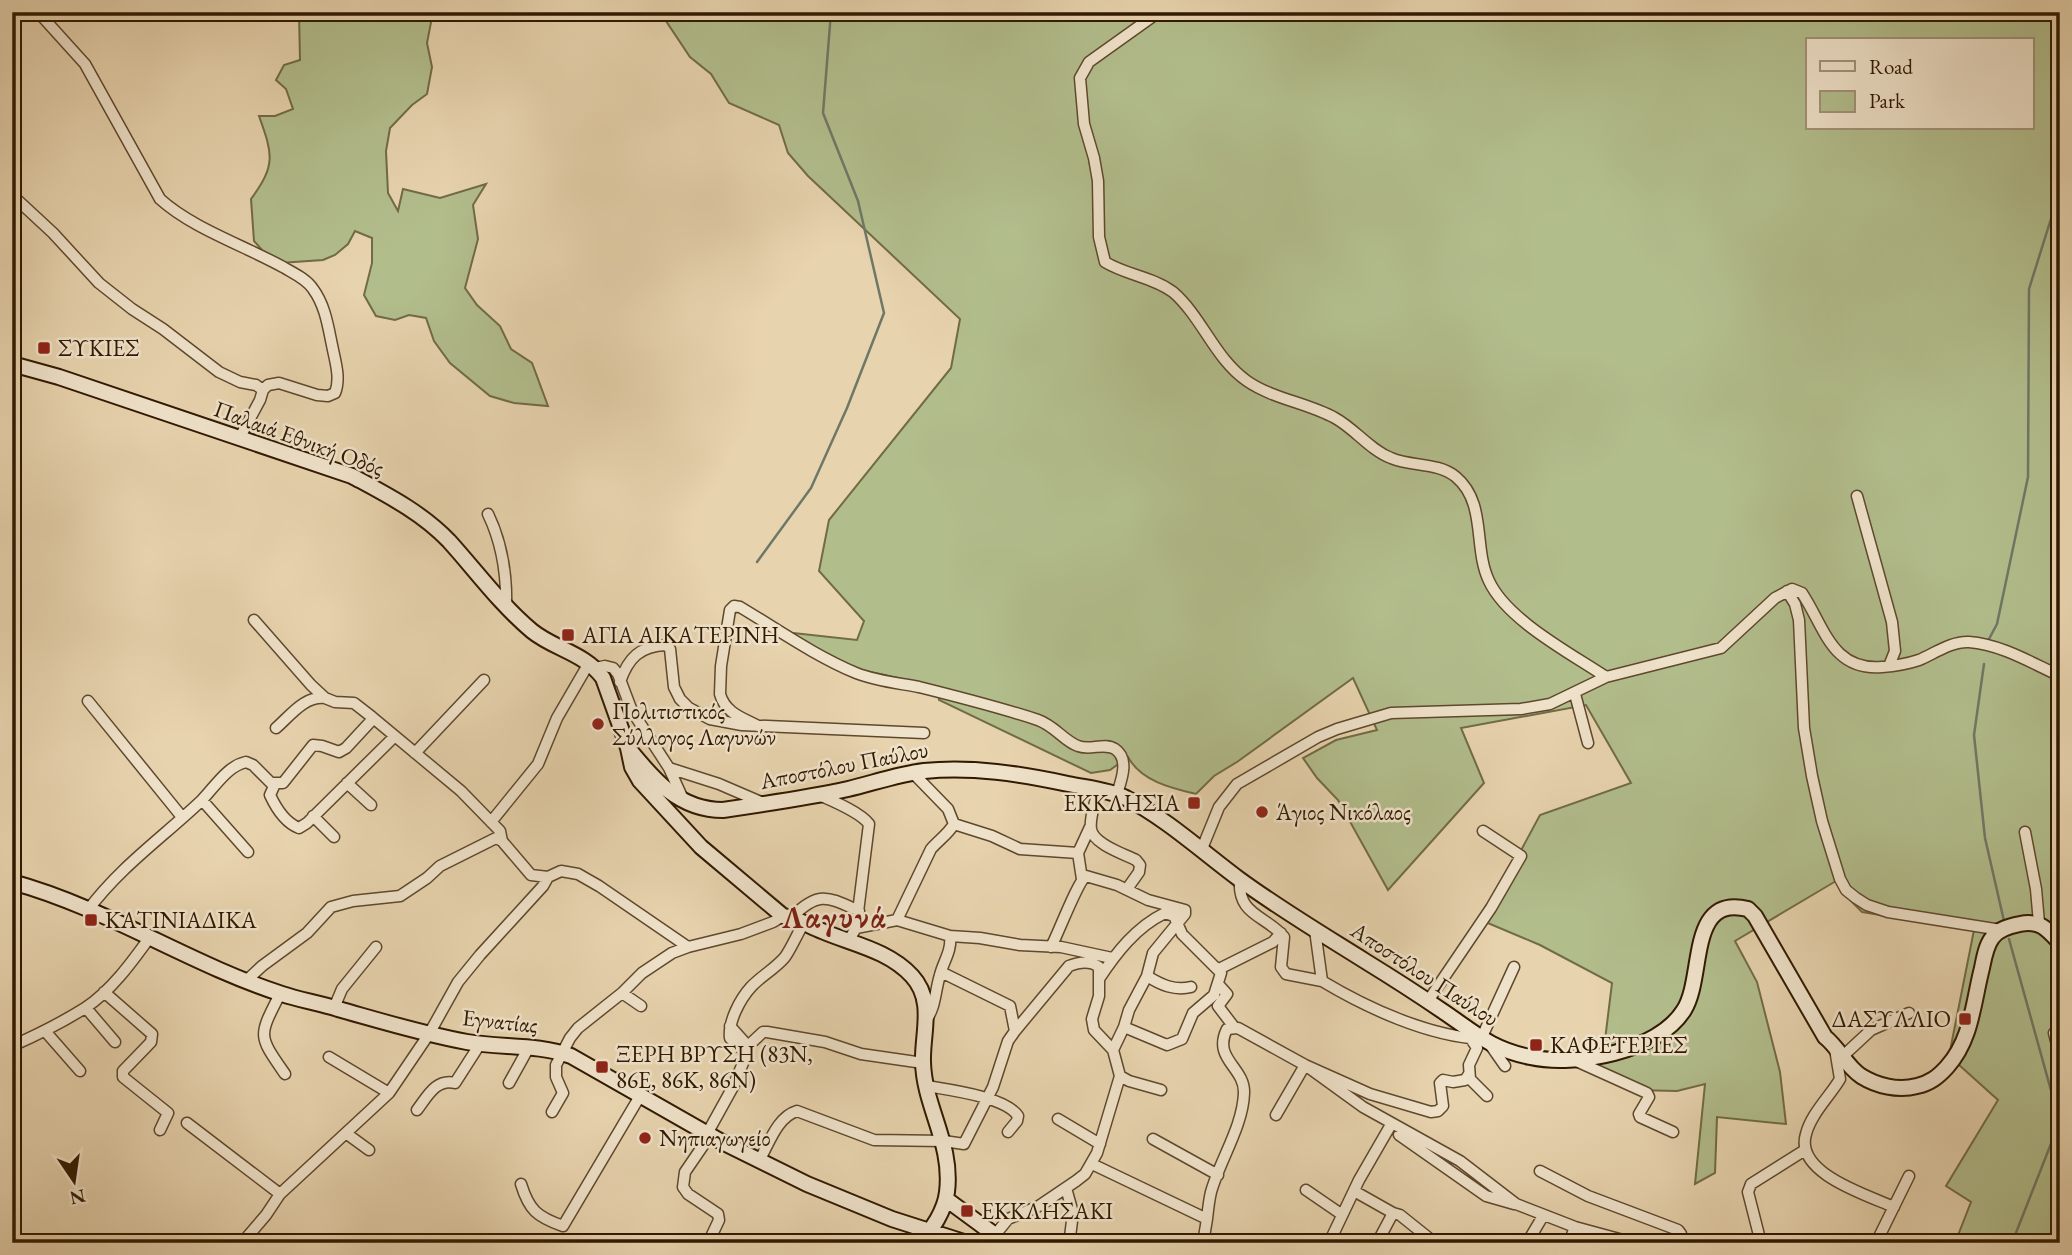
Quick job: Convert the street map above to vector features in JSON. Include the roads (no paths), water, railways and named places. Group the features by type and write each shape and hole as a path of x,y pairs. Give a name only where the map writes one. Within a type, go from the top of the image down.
{"street":[{"path":"38,12 85,64 160,198 191,222 254,251 312,286 321,302 338,372 335,393 328,396 317,395 279,383 268,386 263,390 239,439"},
{"path":"1159,12 1089,62 1080,78 1084,124 1098,181 1098,237 1105,262 1161,285 1173,293 1188,308 1231,366 1248,381 1335,418 1383,455 1394,460 1440,468 1455,476 1474,503 1482,558 1488,579 1497,596 1514,616 1606,677"},
{"path":"12,195 53,233 99,283 132,309 163,328 219,372 263,390"},
{"name":"Παλαιά Εθνική Οδός","path":"12,364 59,377 352,476 396,499 423,518 450,542 506,608 543,639 592,665"},
{"path":"1857,496 1894,630 1895,652 1889,666"},
{"path":"488,513 496,528 507,581 506,608"},
{"path":"1201,851 1219,807 1237,784 1275,760 1337,729 1391,713 1521,709 1550,704 1606,677 1721,648 1775,598 1792,589 1802,593 1825,635 1848,662 1864,667 1889,666 1916,661 1945,647 1968,642 2001,650 2060,676"},
{"path":"1787,591 1799,620 1804,728 1816,800 1840,879 1846,890 1867,905 1888,912 2001,930 2021,924 2039,923"},
{"path":"758,726 730,711 720,694 723,651 730,610 734,606 857,674 964,698 1040,721 1059,730 1077,746 1115,749 1121,757 1123,769 1117,794"},
{"path":"254,620 325,698"},
{"path":"620,682 627,664 637,653 646,647 666,645 670,649 674,687 689,708 709,719 758,726 924,733"},
{"path":"592,665 613,667 632,711 669,768 685,803"},
{"path":"592,665 603,678 632,767 653,798 701,847 793,919"},
{"path":"491,822 538,764 557,718 592,665"},
{"path":"415,753 484,680"},
{"path":"1575,694 1588,743"},
{"path":"276,728 306,701 316,697 354,703 461,791 500,831 502,841"},
{"path":"88,701 182,817"},
{"path":"88,910 131,862 240,764 246,762 253,765 266,779 275,784 283,783 313,745 339,752 346,748 372,717"},
{"path":"275,784 270,795 275,807 293,826 299,828 394,737"},
{"name":"Αποστόλου Παύλου","path":"628,748 645,769 685,803 708,810 819,795 913,773 942,770 1020,774 1117,794 1150,813 1286,912 1427,1001 1477,1038 1531,1058 1571,1059 1629,1048 1657,1037 1677,1021 1691,997 1706,926 1714,914 1734,907 1748,909 1755,916 1825,1037 1852,1069 1886,1086 1912,1087 1930,1083 1964,1044 1984,955 1993,936 2001,930"},
{"path":"669,768 719,784 763,803"},
{"path":"913,773 948,809 954,824"},
{"path":"347,783 370,805"},
{"path":"1051,947 1082,879 1078,853 1090,827 1098,790"},
{"path":"819,795 842,805 869,824 859,911 853,934"},
{"path":"202,800 248,852"},
{"path":"313,816 334,836"},
{"path":"954,824 992,836 1020,849 1078,853"},
{"path":"897,920 932,849 954,824"},
{"path":"1090,827 1092,834 1099,841 1136,860 1140,865 1139,872 1126,890"},
{"path":"1427,1001 1491,908 1521,856 1483,831"},
{"path":"2025,832 2039,923 2060,943"},
{"path":"246,981 307,933 331,907 353,901 400,897 440,866 496,838 502,841 531,875 548,877 561,871 578,874 688,947"},
{"path":"1082,879 1086,876 1095,877 1148,900 1185,910 1185,914 1153,953 1147,976 1129,1010 1113,1050"},
{"path":"247,1241 280,1194 389,1093 429,1034 465,973 543,886 548,877"},
{"path":"1240,879 1241,895 1248,909 1284,937 1281,968 1286,974 1322,981 1394,1017 1449,1036 1477,1038 1505,1066"},
{"name":"Εγνατίας","path":"12,882 40,890 150,937 184,955 281,994 429,1034 480,1044 529,1047 564,1053 759,1161 883,1216 967,1243"},
{"path":"745,1048 730,1038 730,1026 749,989 778,966 787,955 793,919 811,901 828,897 859,911"},
{"path":"1098,980 1112,958 1130,939 1158,917 1171,914 1176,925 1198,951 1219,969 1221,978 1214,995 1194,1013 1182,1040 1167,1045 1124,1027"},
{"path":"552,1112 564,1093 556,1077 556,1065 570,1038 578,1028 652,965 688,947 793,919 853,934 913,977 923,997 927,1019 923,1063 948,1165 946,1199 930,1231 920,1243"},
{"path":"853,934 897,920 950,936 1051,947 1112,958"},
{"path":"1315,930 1322,981"},
{"path":"1219,969 1273,942 1281,933"},
{"path":"927,1019 934,1008 941,972 949,952 950,936"},
{"path":"12,1046 86,1008 131,963 150,937"},
{"path":"334,1007 342,989 376,947"},
{"path":"759,1161 783,1119 797,1111 873,1140 944,1141 964,1144 993,1087 1009,1041 1069,966 1076,951"},
{"path":"946,1199 993,1239 1007,1219 1039,1206 1085,1174 1092,1164 1120,1076 1113,1050 1094,1030 1092,1019 1099,996 1099,967 1095,964 1078,963 1069,966"},
{"path":"1486,1096 1473,1084 1469,1065 1477,1051 1477,1038 1514,967"},
{"path":"941,972 1010,1006 1015,1031"},
{"path":"1147,976 1158,983 1180,990 1191,988"},
{"path":"1204,1005 1214,1012 1227,994 1219,985"},
{"path":"104,992 152,1034 151,1042 122,1074 168,1112 160,1130"},
{"path":"622,993 641,1006"},
{"path":"281,994 264,1031 264,1044 285,1074"},
{"path":"1218,1006 1234,1027 1305,1065 1378,1116 1460,1161 1516,1204"},
{"path":"86,1008 115,1042"},
{"path":"1894,1207 1852,1189 1822,1172 1811,1163 1805,1150 1805,1135 1840,1079 1839,1051 1871,1030 1909,1013"},
{"path":"1203,1243 1212,1192 1234,1135 1243,1101 1242,1079 1223,1054 1224,1036 1227,1030 1234,1027"},
{"path":"45,1031 80,1071"},
{"path":"711,1237 719,1217 688,1194 683,1187 685,1172 709,1133 744,1065 745,1048 763,1032 825,1042 861,1054 923,1063"},
{"path":"2054,1033 2060,1057"},
{"path":"417,1110 439,1083 455,1083 480,1044"},
{"path":"509,1083 529,1047"},
{"path":"329,1057 389,1093"},
{"path":"1571,1059 1647,1093 1649,1097 1639,1114 1640,1117 1673,1132"},
{"path":"1305,1065 1370,1094 1431,1112 1438,1111 1443,1106 1440,1083 1443,1080 1465,1080 1469,1074"},
{"path":"1276,1115 1305,1065"},
{"path":"1120,1076 1161,1090"},
{"path":"927,1086 987,1098 1016,1112 1017,1121 1008,1132"},
{"path":"521,1184 526,1199 537,1216 563,1226 640,1096"},
{"path":"1378,1116 1389,1128 1486,1196 1516,1204 1576,1227 1634,1243"},
{"path":"1058,1119 1100,1143"},
{"path":"187,1123 280,1194"},
{"path":"1329,1243 1341,1214 1389,1128"},
{"path":"347,1134 369,1150"},
{"path":"1153,1139 1218,1175"},
{"path":"1762,1243 1748,1192 1751,1184 1805,1150"},
{"path":"1092,1164 1207,1219"},
{"path":"1540,1171 1588,1196 1678,1230 1681,1234 1680,1243"},
{"path":"1877,1243 1909,1176"},
{"path":"1066,1188 1073,1213 1070,1237"},
{"path":"1306,1190 1341,1214"},
{"path":"1354,1191 1400,1215 1435,1243"},
{"path":"1377,1243 1393,1213"},
{"path":"1527,1243 1543,1216"},
{"path":"1569,1243 1576,1227"}],"waterway":[{"path":"757,562 811,488 847,408 884,313 858,201 823,113 831,12"},
{"path":"1989,639 1997,624 2028,477 2029,289 2060,190"},
{"path":"1984,664 1974,735 1985,838 2004,921"},
{"path":"2009,939 2052,1094 2054,1136 2012,1243"}],"place":[{"name":"ΣΥΚΙΕΣ","path":"44,348"},
{"name":"ΑΓΙΑ ΑΙΚΑΤΕΡΙΝΗ","path":"568,635"},
{"name":"Πολιτιστικός Σύλλογος Λαγυνών","path":"598,724"},
{"name":"ΕΚΚΛΗΣΙΑ","path":"1194,803"},
{"name":"Άγιος Νικόλαος","path":"1262,812"},
{"name":"ΚΑΤΙΝΙΑΔΙΚΑ","path":"91,920"},
{"name":"ΔΑΣΥΛΛΙΟ","path":"1965,1019"},
{"name":"ΚΑΦΕΤΕΡΙΕΣ","path":"1536,1045"},
{"name":"ΞΕΡΗ ΒΡΥΣΗ (83Ν, 86Ε, 86Κ, 86Ν)","path":"602,1067"},
{"name":"Νηπιαγωγείο","path":"645,1138"},
{"name":"ΕΚΚΛΗΣΑΚΙ","path":"967,1211"}],"district":[{"name":"Λαγυνά","path":"835,918"}]}
